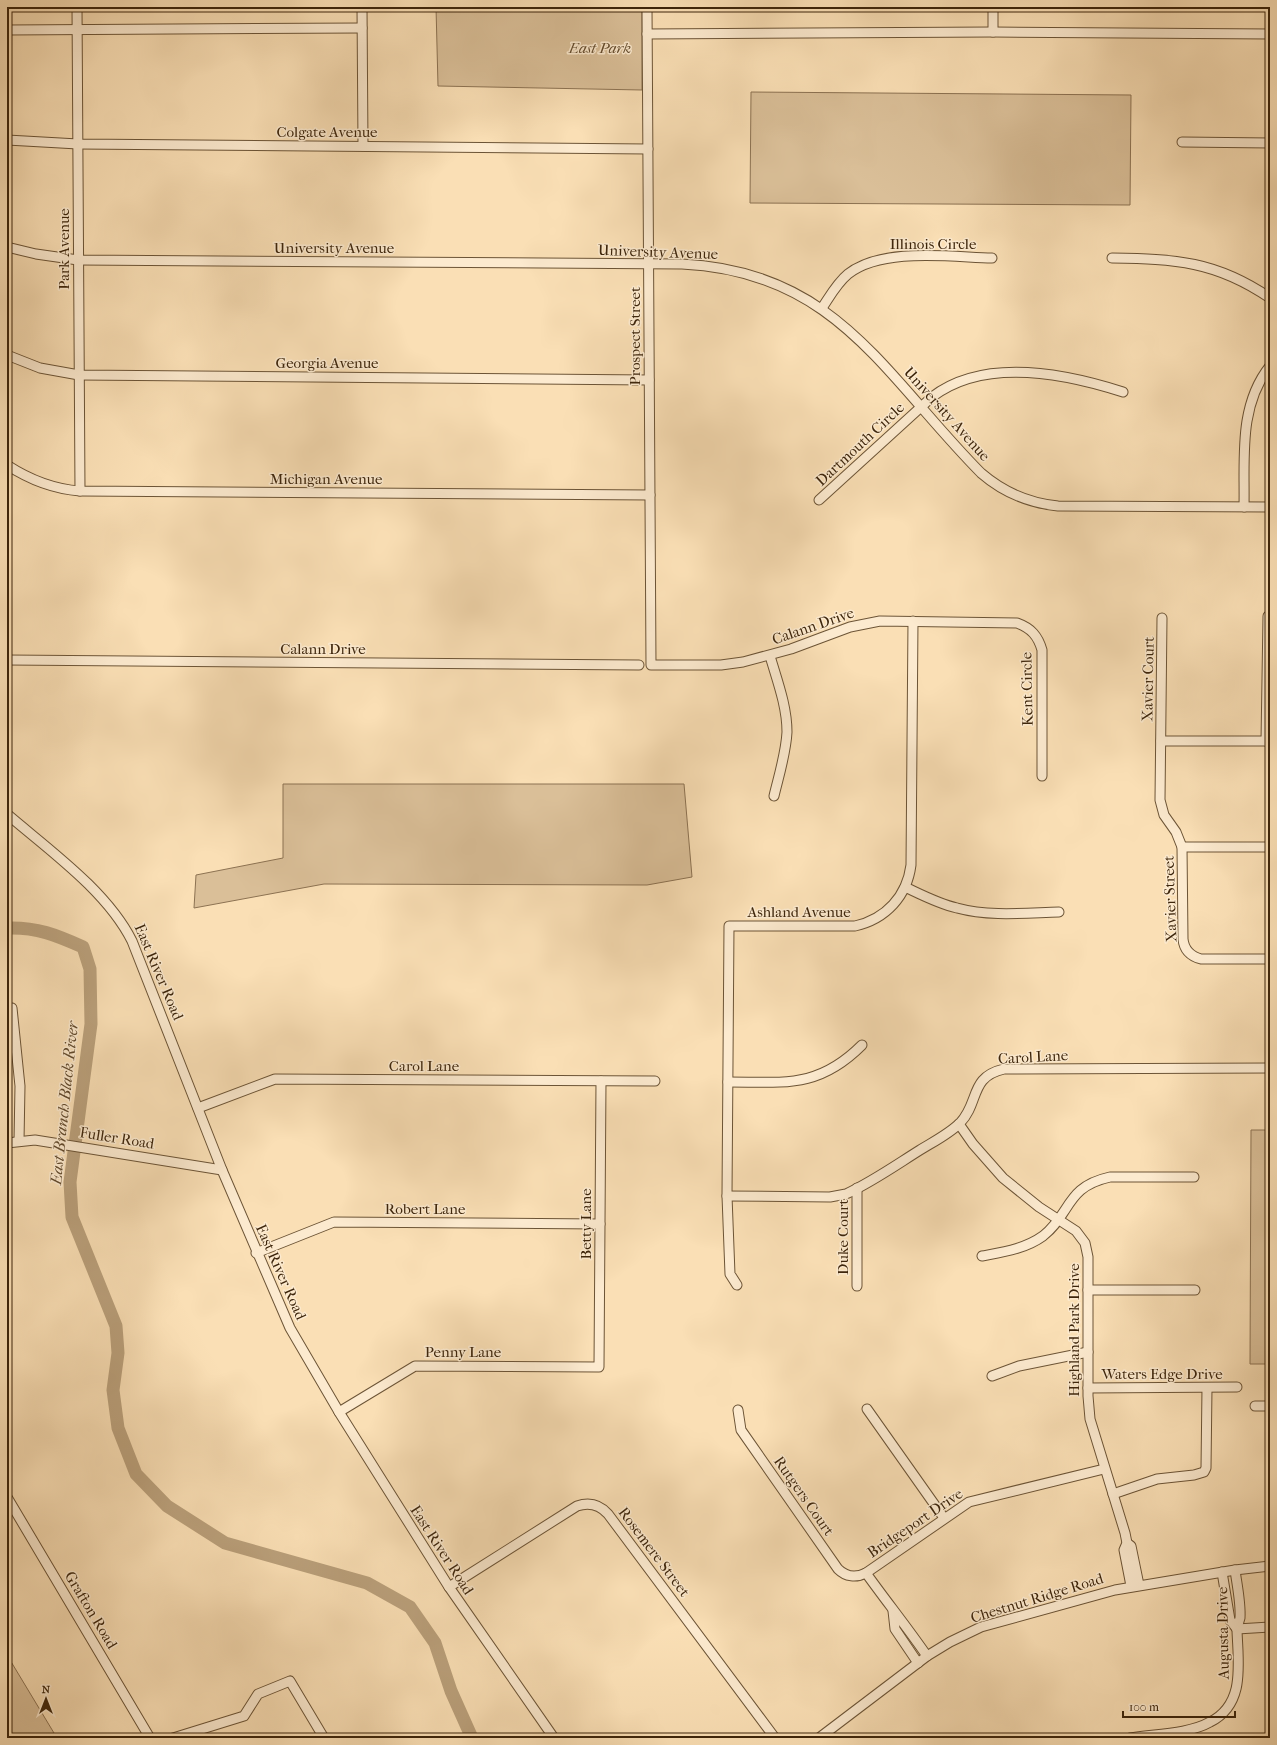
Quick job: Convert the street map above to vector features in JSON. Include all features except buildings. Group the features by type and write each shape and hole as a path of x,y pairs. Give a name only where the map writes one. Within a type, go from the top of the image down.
{"street":[{"name":"Park Avenue","path":"77,7 80,491"},
{"path":"362,7 363,146"},
{"name":"Prospect Street","path":"647,7 651,665"},
{"path":"993,7 994,32"},
{"path":"7,30 362,28"},
{"path":"647,34 994,32 1270,34"},
{"name":"Colgate Avenue","path":"7,140 78,144 648,149"},
{"path":"1182,142 1270,143"},
{"name":"University Avenue","path":"7,247 36,254 78,260 649,264 698,265 742,272 783,286 822,308 852,332 981,473 1007,492 1027,500 1058,506 1270,507"},
{"name":"Illinois Circle","path":"822,308 838,284 848,275 866,264 878,259 899,256 992,258"},
{"path":"1112,258 1154,259 1194,263 1227,274 1270,298"},
{"name":"Georgia Avenue","path":"7,355 40,368 79,375 649,380"},
{"path":"1244,507 1245,439 1247,418 1257,387 1270,366"},
{"name":"Dartmouth Circle","path":"819,500 921,407 939,392 955,383 972,377 990,374 1049,375 1077,380 1123,392"},
{"name":"Michigan Avenue","path":"7,465 40,482 67,490 80,491 650,495"},
{"path":"1161,741 1268,741 1268,616"},
{"name":"Xavier Court","path":"1161,741 1162,618"},
{"name":"Ashland Avenue","path":"737,1285 730,1274 727,1196 729,926 843,927 861,925 877,918 887,911 899,898 911,870 912,856 913,621"},
{"name":"Calann Drive","path":"651,665 721,665 770,656 850,627 880,622 1008,621"},
{"name":"Kent Circle","path":"1008,621 1023,625 1033,632 1038,639 1042,650 1042,776"},
{"path":"770,656 784,709 787,731 785,748 774,796"},
{"name":"Calann Drive","path":"7,660 639,665"},
{"name":"Xavier Street","path":"1161,741 1162,808 1168,822 1176,832 1182,847 1183,939 1187,952 1201,959 1270,959"},
{"name":"East River Road","path":"7,814 101,897 124,925 135,948 256,1253 290,1328 339,1412 449,1587 554,1738"},
{"path":"1182,847 1270,846"},
{"path":"905,887 943,904 971,911 1001,914 1058,912"},
{"path":"12,1008 20,1086 19,1141"},
{"path":"728,1082 782,1082 809,1079 825,1073 840,1064 862,1045"},
{"name":"Carol Lane","path":"727,1196 830,1197 846,1194 858,1188 959,1124 968,1113 977,1086 990,1074 1004,1069 1270,1068"},
{"name":"Carol Lane","path":"198,1108 275,1078 655,1081"},
{"name":"Betty Lane","path":"599,1367 601,1081"},
{"name":"Highland Park Drive","path":"959,1124 982,1156 1003,1178 1021,1193 1076,1231 1085,1242 1088,1257 1088,1388 1090,1419 1127,1542 1124,1550 1135,1585"},
{"name":"Fuller Road","path":"7,1143 35,1140 54,1142 222,1170"},
{"path":"982,1256 1029,1245 1044,1235 1082,1188 1100,1179 1110,1177 1194,1177"},
{"name":"Duke Court","path":"857,1286 858,1188"},
{"name":"Robert Lane","path":"256,1253 334,1222 600,1224"},
{"path":"1088,1290 1195,1290"},
{"path":"992,1376 1019,1366 1088,1352"},
{"name":"Penny Lane","path":"339,1412 415,1366 599,1367"},
{"name":"Waters Edge Drive","path":"1088,1388 1238,1387"},
{"path":"1113,1494 1157,1479 1194,1475 1204,1472 1206,1468 1207,1388"},
{"path":"1255,1406 1270,1406"},
{"path":"867,1409 944,1518"},
{"name":"Rutgers Court","path":"738,1410 741,1430 838,1569 849,1576 861,1576 866,1573"},
{"name":"Bridgeport Drive","path":"927,1656 900,1616 893,1611 866,1573 959,1508 980,1498 1104,1469"},
{"name":"Grafton Road","path":"7,1497 150,1738"},
{"name":"Rosemere Street","path":"449,1587 577,1506 587,1504 600,1507 608,1514 775,1738"},
{"name":"Chestnut Ridge Road","path":"819,1738 927,1656 950,1642 981,1628 1135,1585 1270,1566"},
{"name":"Augusta Drive","path":"1130,1738 1169,1735 1211,1722 1219,1717 1231,1703 1238,1685 1239,1676 1239,1643 1237,1629 1240,1618 1235,1570"},
{"path":"1222,1572 1230,1620 1237,1629 1270,1627"},
{"path":"893,1611 895,1629 918,1663"},
{"path":"173,1738 244,1716 258,1694 290,1681 324,1738"}],"green space":[{"name":"East Park","path":"436,7 642,7 642,90 438,86"},
{"path":"751,92 1131,95 1130,205 750,203"},
{"path":"283,784 684,784 692,877 647,885 324,884 194,908 196,875 283,858"},
{"path":"1251,1130 1270,1130 1270,1364 1250,1364"},
{"path":"7,1655 57,1738 7,1738"}],"waterway":[{"name":"East Branch Black River","path":"7,928 37,930 83,947 90,969 91,1024 70,1182 72,1217 116,1326 118,1353 113,1390 118,1428 136,1474 167,1506 225,1543 367,1583 410,1607 435,1643 451,1691 472,1738"}]}
